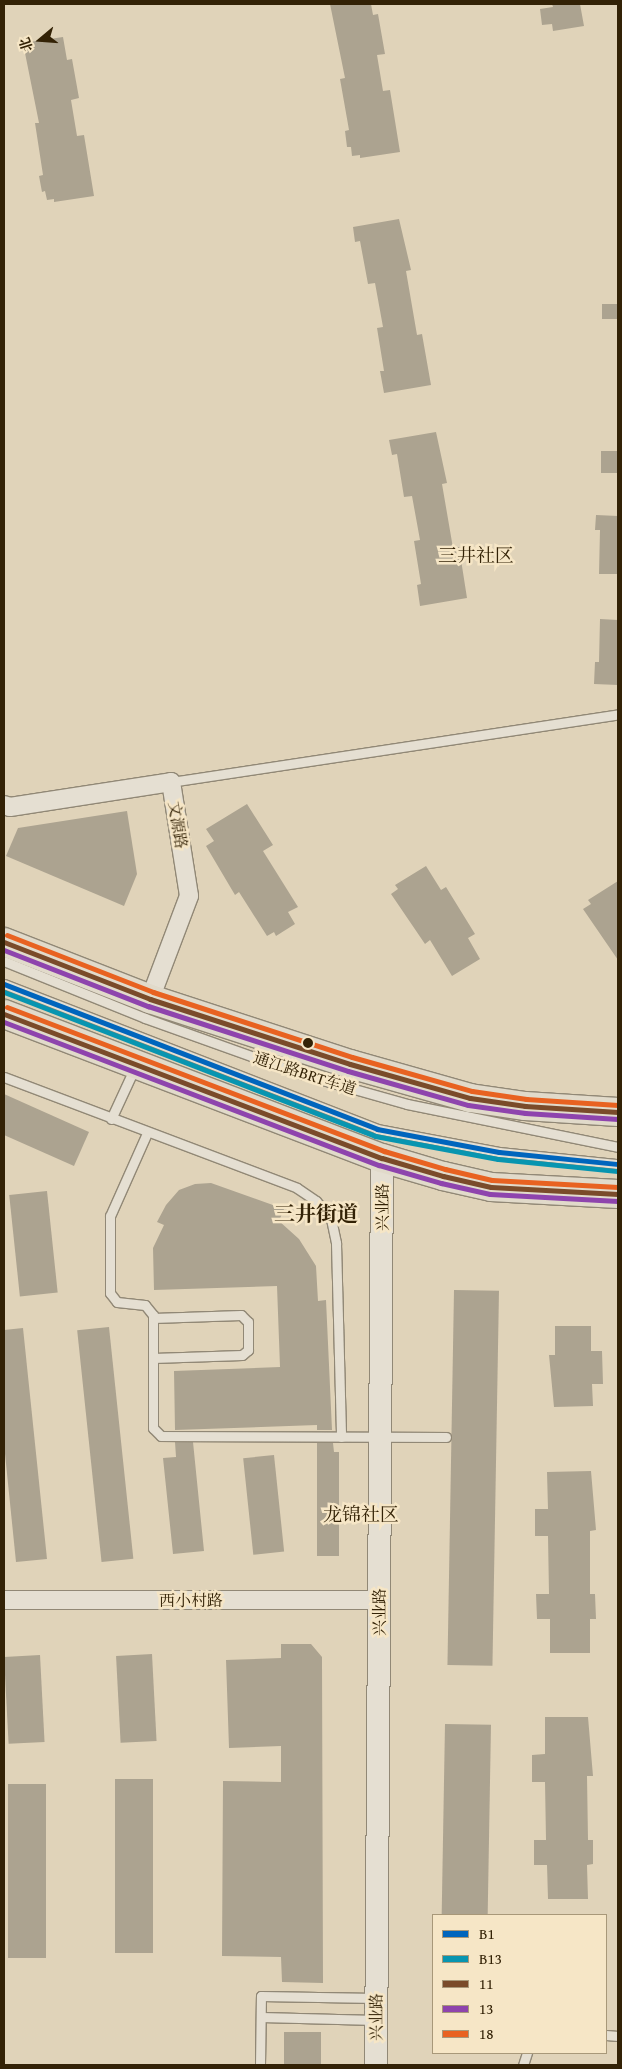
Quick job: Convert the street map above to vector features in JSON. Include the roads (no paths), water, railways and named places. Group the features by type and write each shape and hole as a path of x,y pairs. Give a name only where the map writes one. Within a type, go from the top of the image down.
{"main road":[{"path":"4,942 150,1000 350,1064 470,1098 525,1106 618,1112"},
{"path":"4,1014 135,1066 382,1158 491,1187 614,1195"}],"street":[{"name":"文源路","path":"4,805 10,807 171,782 189,896 150,1000"},
{"name":"兴业路","path":"376,2065 382,1158"},
{"name":"西小村路","path":"4,1600 379,1600"}],"lane":[{"path":"171,782 618,714"},
{"name":"通江路BRT车道","path":"4,961 145,1018 301,1074 407,1104 618,1147"},
{"name":"通江路BRT车道","path":"4,984 377,1129 500,1152 618,1164"},
{"path":"111,1119 135,1066"},
{"path":"4,1077 146,1133 297,1188 316,1201 331,1219 336,1243 341,1437"},
{"path":"146,1133 110,1216 110,1293 117,1302 145,1305 153,1318 153,1428 161,1436 446,1437"},
{"path":"153,1318 241,1315 248,1322 248,1350 242,1355 153,1358"},
{"path":"260,2065 261,1996 376,1998"},
{"path":"261,2017 376,2020"}],"district":[{"name":"三井社区","path":"476,556"},
{"name":"三井街道","path":"316,1214"},
{"name":"龙锦社区","path":"361,1515"}]}
